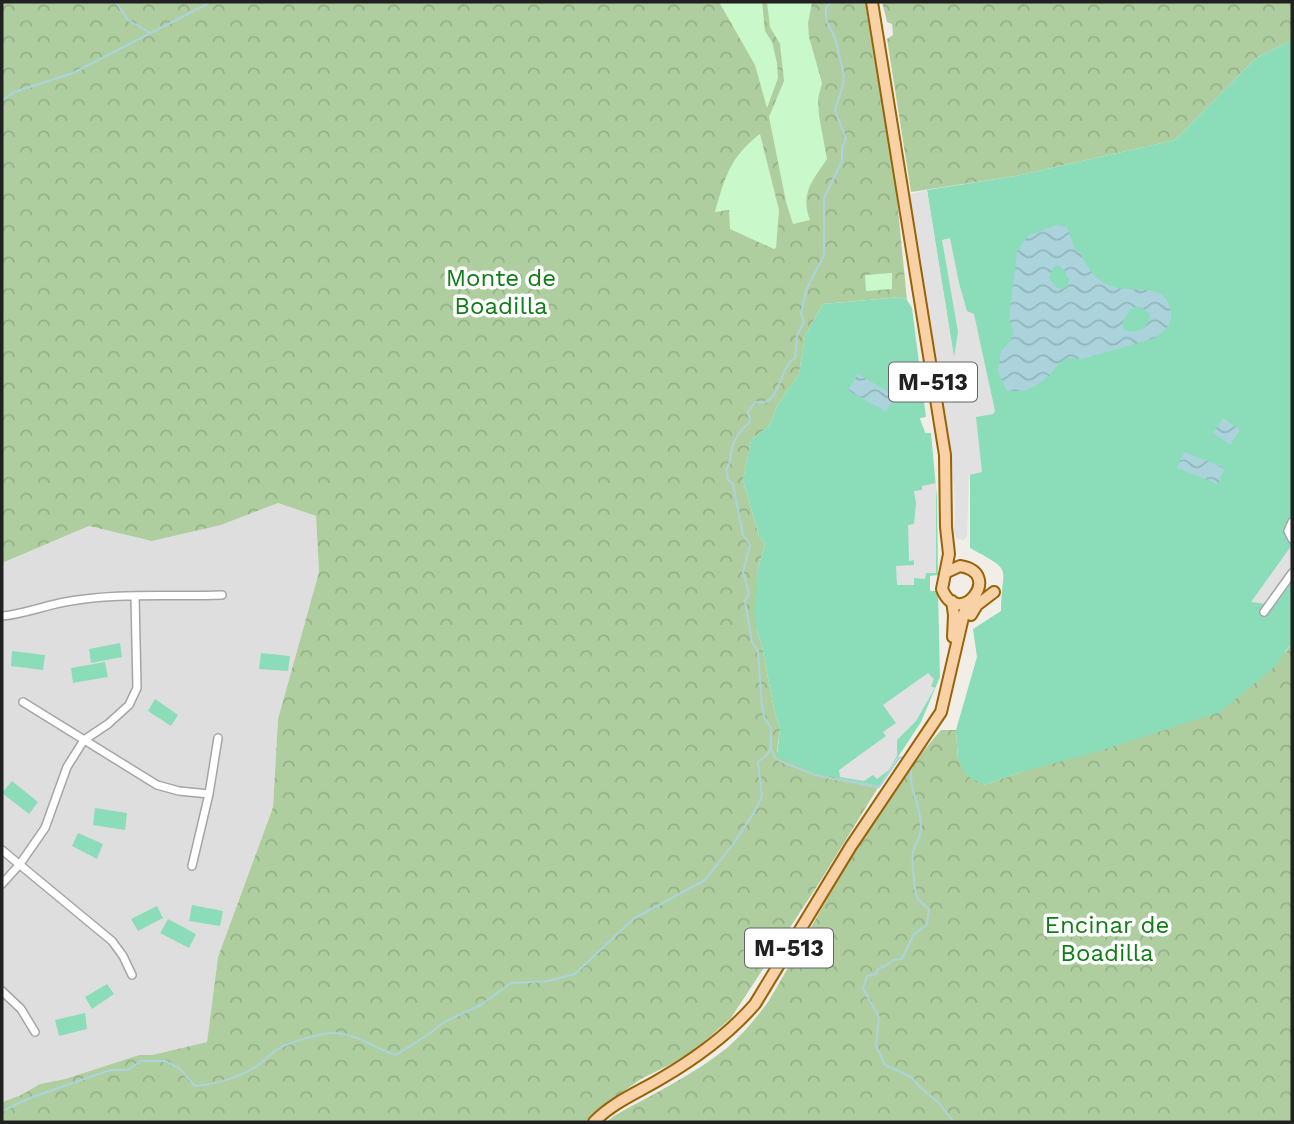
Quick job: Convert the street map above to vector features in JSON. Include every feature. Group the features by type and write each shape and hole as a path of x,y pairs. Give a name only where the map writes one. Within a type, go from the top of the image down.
{"main road":[{"name":"M-513","path":"594,1122 625,1098 703,1053 738,1023 755,1004 851,846 945,701 964,613 978,590 979,581 957,553 951,533 940,425 872,2"},
{"name":"M-513","path":"933,723 945,687 954,615 952,601 942,589 949,554 946,527 947,491"},
{"path":"947,572 955,567 965,566"},
{"path":"945,701 972,613 977,605 994,592"},
{"path":"952,601 961,604 975,597"}],"street":[{"path":"1292,522 1288,531 1292,539"},
{"path":"1264,612 1292,573"},
{"path":"2,617 20,615 65,602 135,596 222,595"},
{"path":"2,884 45,828 67,766 84,740 108,724 129,705 137,688 135,596"},
{"path":"23,702 157,785 179,791 209,794"},
{"path":"192,866 209,794 218,738"},
{"path":"2,850 112,941 132,975"},
{"path":"2,991 21,1009 35,1032"}],"shaded area":[{"path":"927,190 954,357 958,332 942,240 950,238 967,311 974,314 995,411 993,414 976,417 982,472 969,475 967,536 964,540 957,539 954,533 952,466 907,195"},
{"path":"936,483 936,573 926,573 925,579 914,578 914,585 897,585 896,566 914,565 914,560 909,561 908,525 914,524 914,491"},
{"path":"278,503 316,516 319,572 278,719 273,806 218,957 207,1042 152,1055 139,1055 65,1079 40,1084 2,1102 2,563 89,526 152,541 221,525"},
{"path":"1292,545 1292,581 1275,605 1251,602"},
{"path":"928,673 934,679 931,686 935,688 916,721 897,740 897,756 889,770 877,779 873,775 864,781 840,777 839,770 886,736 883,732 896,723 883,705"}],"green space":[{"name":"Monte de Boadilla","path":"2,2 865,2 895,179 907,300 902,297 823,304 805,336 799,374 778,404 769,426 751,440 743,480 759,536 765,544 758,568 756,629 780,729 777,752 839,778 879,786 731,1018 689,1055 641,1079 585,1122 2,1122 2,1102 40,1084 65,1079 139,1055 152,1055 207,1042 218,957 273,807 278,719 319,572 316,516 278,503 221,525 152,541 89,526 2,563"},
{"path":"719,2 762,2 765,31 772,42 778,78 767,108 755,65"},
{"path":"767,2 812,2 808,23 809,37 822,83 818,99 819,116 827,159 812,181 807,195 810,220 793,224 769,117 784,81 780,44 770,27"},
{"path":"882,2 1292,2 1292,40 1256,58 1175,140 1016,176 911,192 887,39 893,35 892,24 887,22"},
{"path":"1292,40 1292,643 1273,668 1220,712 984,785 966,775 958,760 956,730 977,657 973,629 1001,611 1003,572 994,562 970,548 970,458 927,190 1016,176 1175,140 1256,58"},
{"path":"760,134 779,210 774,249 730,229 729,210 715,212 730,168 742,151"},
{"path":"892,273 892,289 866,291 865,275"},
{"path":"902,297 912,308 926,417 920,418 925,433 931,433 937,498 938,575 930,576 930,591 938,591 940,677 921,722 879,786 814,773 777,756 780,729 756,629 754,610 758,568 765,544 759,536 743,480 751,440 769,426 778,404 799,374 805,336 823,304"},
{"path":"120,643 122,657 91,663 89,649"},
{"name":"Encinar de Boadilla","path":"1292,643 1292,1122 606,1122 701,1066 728,1047 749,1026 768,1002 870,827 941,730 956,730 958,760 984,785 1021,772 1286,652"},
{"path":"12,651 45,655 43,670 11,666"},
{"path":"261,653 290,656 288,671 259,669"},
{"path":"105,662 108,677 73,683 71,668"},
{"path":"155,699 178,715 171,726 148,711"},
{"path":"12,781 38,802 29,814 2,793"},
{"path":"95,808 127,813 125,830 93,825"},
{"path":"78,833 103,844 97,859 72,846"},
{"path":"192,905 223,911 220,926 189,921"},
{"path":"157,906 163,918 138,931 131,919"},
{"path":"168,919 196,934 189,948 160,933"},
{"path":"107,984 114,994 92,1009 85,997"},
{"path":"85,1013 87,1029 59,1036 55,1020"}],"water":[{"path":"1056,225 1067,227 1076,252 1079,251 1090,270 1101,281 1115,287 1154,292 1168,301 1171,319 1167,327 1155,338 1083,359 1067,358 1033,387 1023,391 1007,391 998,371 1001,351 1014,333 1009,318 1017,252 1028,236","holes":["1058,265 1066,272 1066,277 1069,277 1068,286 1063,289 1057,288 1049,278 1053,267","1141,307 1150,314 1148,323 1139,330 1125,331 1122,323 1130,309"]},
{"path":"858,374 895,396 886,412 848,390"},
{"path":"1223,418 1240,430 1230,445 1213,433"},
{"path":"1184,452 1225,468 1218,484 1177,468"}],"waterway":[{"path":"116,2 128,20 150,33"},
{"path":"2,101 14,92 73,73 211,2"},
{"path":"2,1111 30,1098 110,1070 128,1070 141,1061 165,1061 179,1068 195,1086 219,1082 250,1070 283,1047 330,1033 351,1036 396,1055 444,1022 481,1005 511,983 548,981 575,974 633,919 705,880 734,843 762,796 758,762 771,748 771,728 762,707 758,651 752,642 745,601 749,594 743,572 750,545 743,535 733,484 728,480 726,470 730,464 735,439 750,422 748,411 756,402 764,402 775,394 785,370 795,358 797,335 804,322 801,314 806,290 824,255 824,198 842,161 842,149 846,139 835,110 844,75 835,38 826,20 826,8 831,2"},
{"path":"771,749 775,758 780,761 815,775 876,787 879,787 899,758 904,757"},
{"path":"911,767 921,826 913,852 914,882 917,897 929,909 927,925 914,934 902,959 893,960 878,969 876,974 867,976 863,988 879,1017 876,1045 885,1065 911,1077 938,1102 954,1122"}]}
